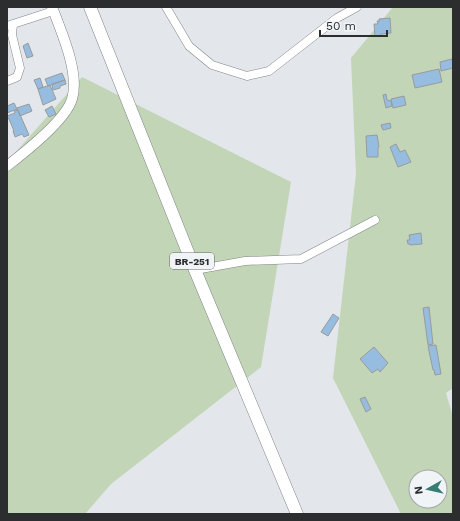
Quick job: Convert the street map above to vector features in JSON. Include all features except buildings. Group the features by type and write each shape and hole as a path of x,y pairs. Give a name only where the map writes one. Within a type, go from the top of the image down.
{"main road":[{"name":"BR-251","path":"90,7 195,270 297,514"}],"street":[{"path":"166,7 189,46 212,65 247,76 269,72 337,18 357,7"},
{"path":"7,80 17,77 20,68 10,25 53,9 62,31 72,68 74,86 72,98 68,108 56,123 7,166"},
{"path":"195,270 245,261 301,259 375,220"}],"green space":[{"path":"393,7 453,7 453,388 446,393 453,417 453,514 401,514 333,378 356,174 351,58"},
{"path":"82,77 291,182 261,367 111,484 85,514 7,514 7,162"}]}
